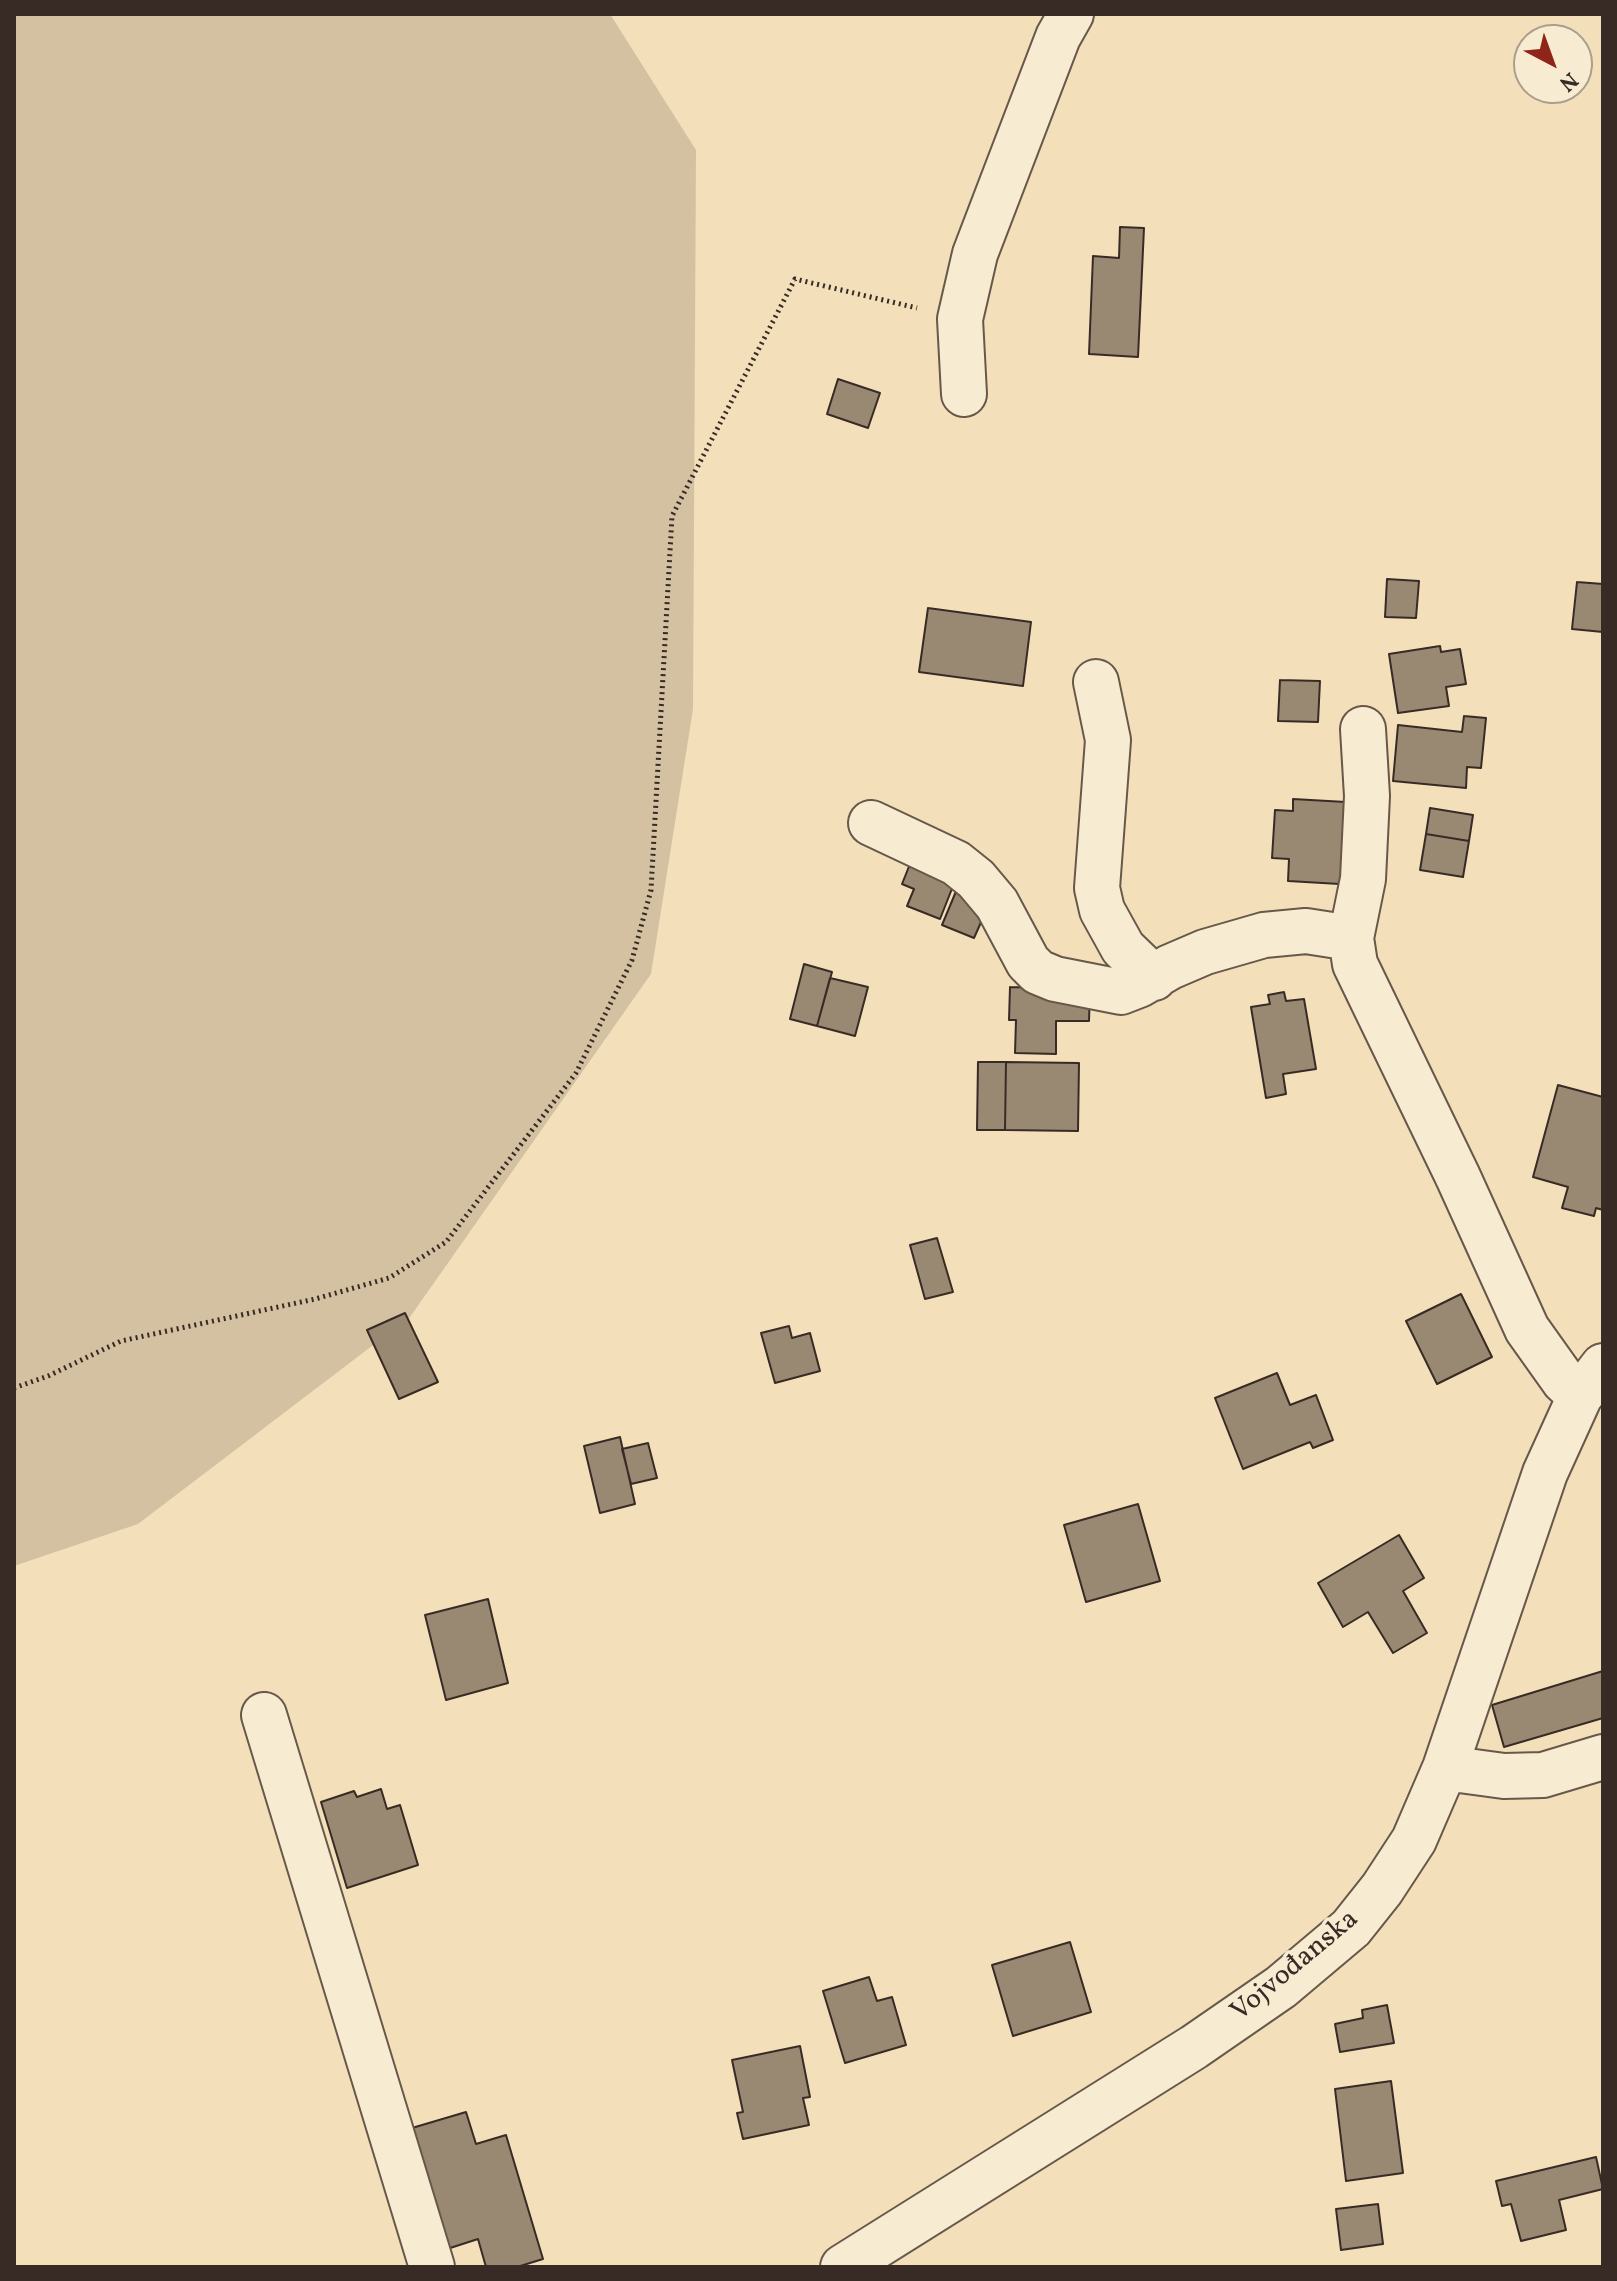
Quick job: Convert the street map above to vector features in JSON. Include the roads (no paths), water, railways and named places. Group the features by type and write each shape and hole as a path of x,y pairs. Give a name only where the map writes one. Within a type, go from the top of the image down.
{"street":[{"path":"964,394 960,319 975,254 1058,37 1071,14"},
{"path":"1096,682 1108,740 1097,888 1102,910 1123,948 1154,978"},
{"path":"1363,729 1367,796 1363,879 1351,938 1355,964 1527,1329 1564,1381 1592,1381"},
{"path":"871,823 956,863 976,879 997,904 1028,962 1038,972 1055,979 1121,992 1205,952 1264,935 1306,931 1351,938"},
{"name":"Vojvođanska","path":"843,2267 1194,2047 1281,1987 1351,1928 1382,1889 1414,1840 1445,1768 1545,1473 1592,1381"},
{"path":"264,1715 432,2267"},
{"path":"1445,1768 1504,1776 1543,1775 1603,1757"}]}
